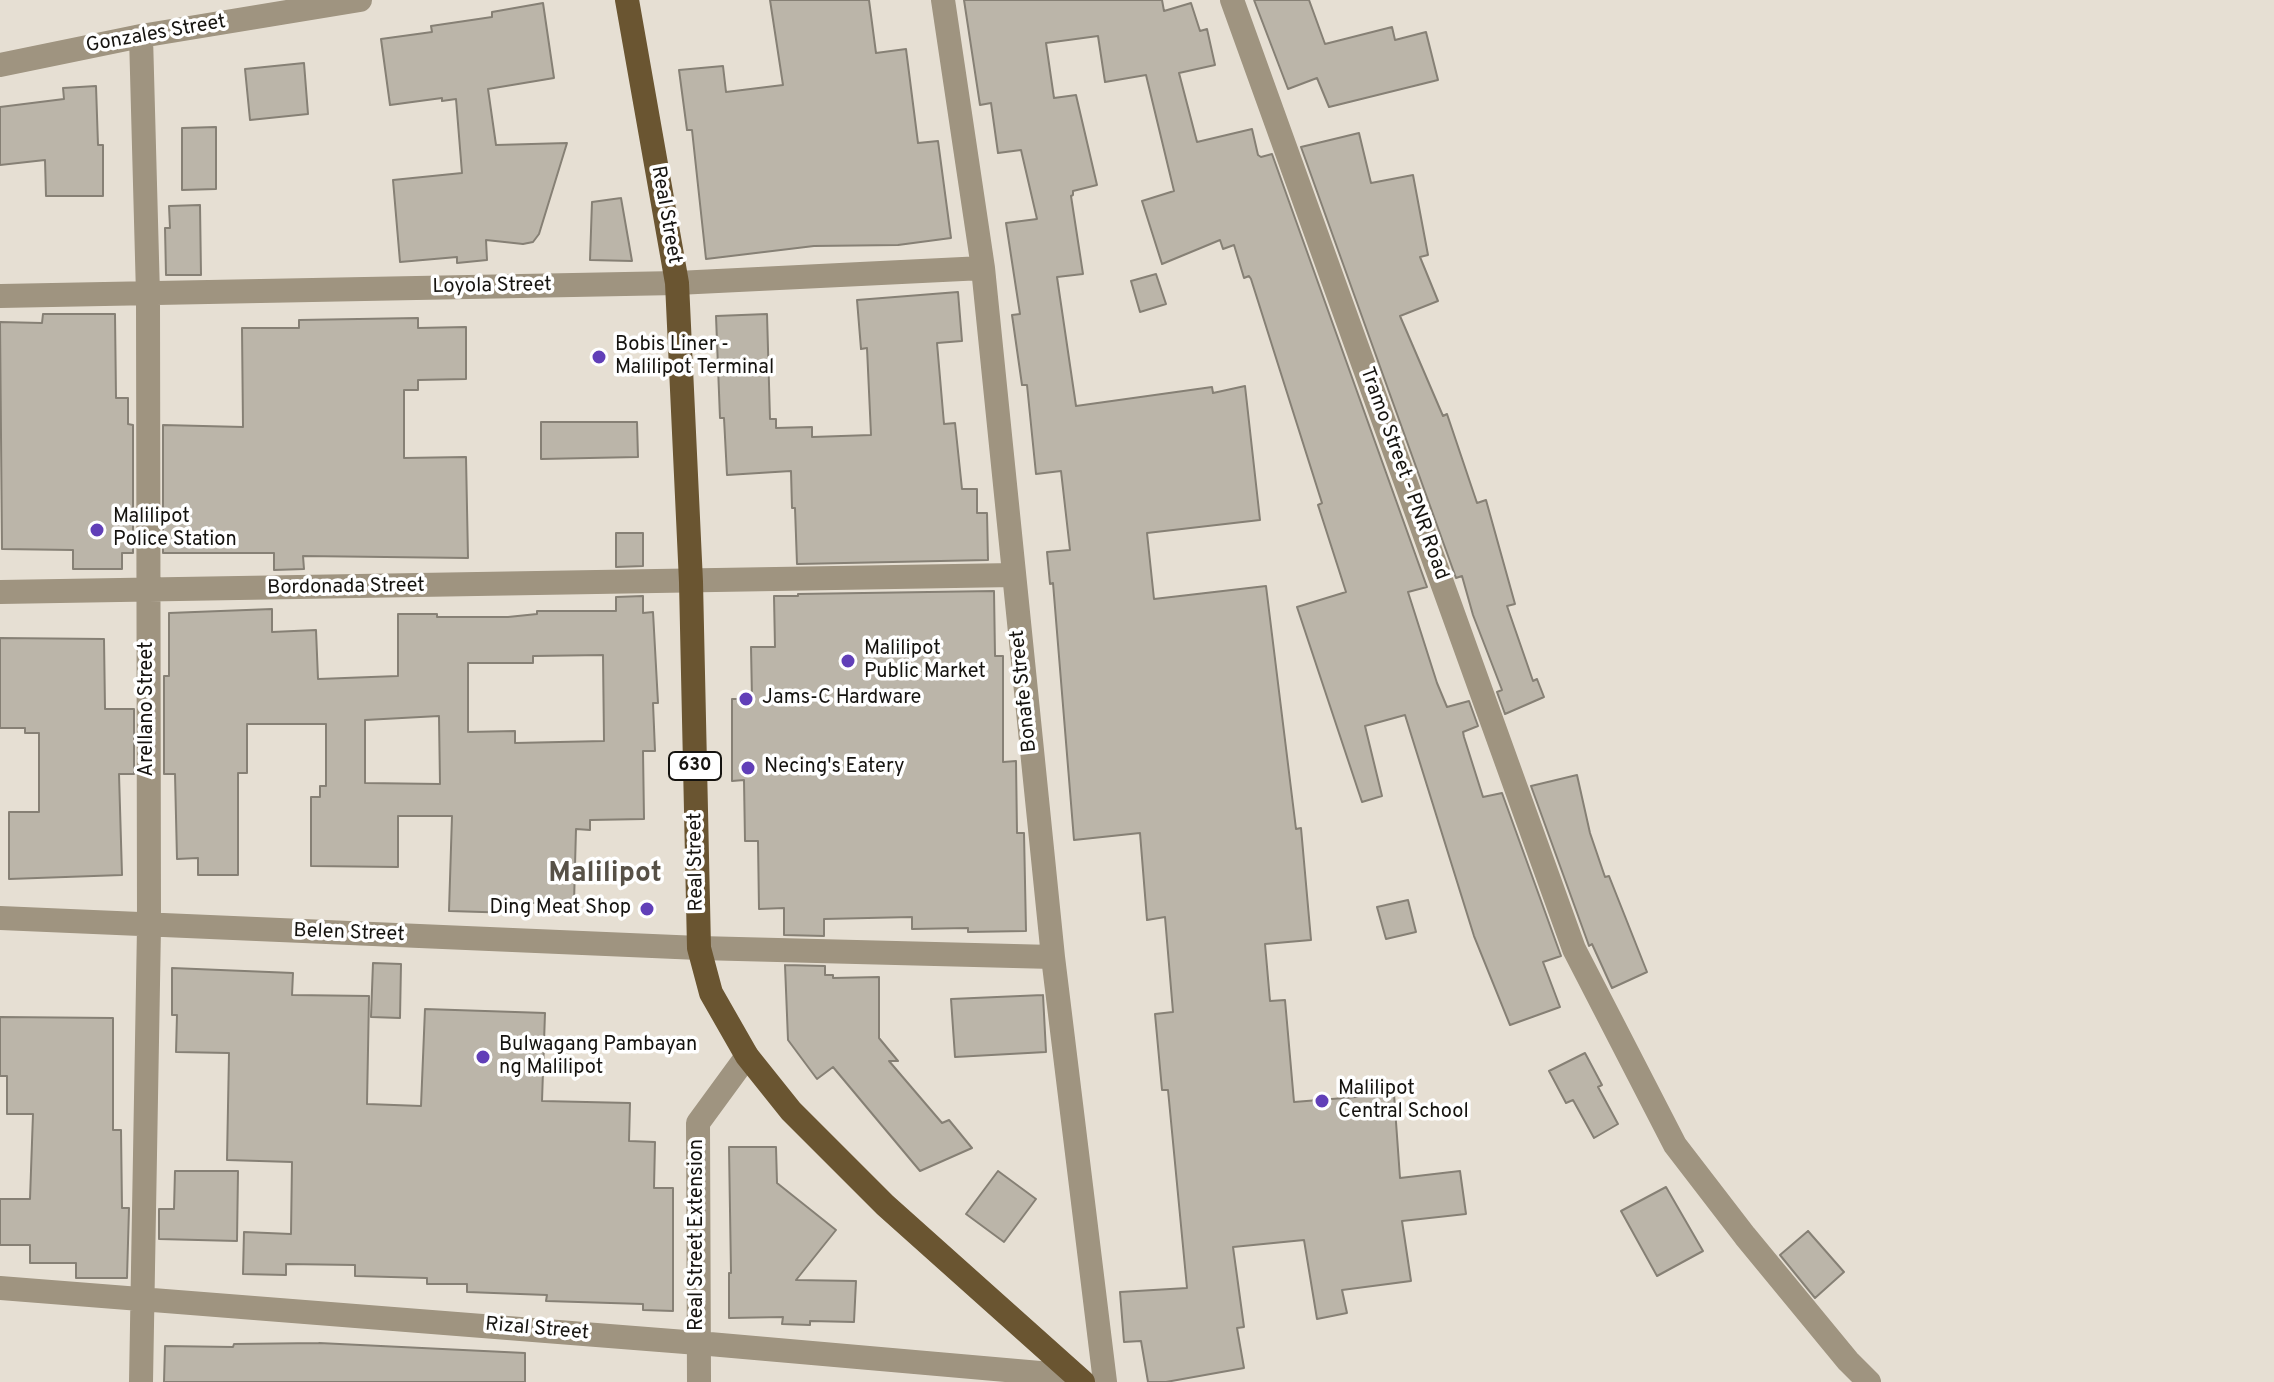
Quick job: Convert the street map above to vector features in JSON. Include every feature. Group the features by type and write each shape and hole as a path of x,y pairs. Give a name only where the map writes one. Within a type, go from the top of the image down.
{"main road":[{"name":"Real Street","path":"627,0 677,283 691,582 699,948 711,993 747,1056 791,1111 885,1205 1078,1379"}],"street":[{"name":"Gonzales Street","path":"0,65 141,36 360,0"},
{"name":"Bonafe Street","path":"943,0 983,268 1053,957 1105,1382"},
{"name":"Tramo Street - PNR Road","path":"1232,0 1574,949 1675,1145 1745,1236 1848,1361 1869,1382"},
{"name":"Arellano Street","path":"141,36 148,295 149,927 141,1382"},
{"name":"Loyola Street","path":"0,296 677,283 983,268"},
{"name":"Bordonada Street","path":"0,592 1014,575"},
{"name":"Belen Street","path":"0,918 149,927 699,948 1053,957"},
{"name":"Real Street Extension","path":"699,1382 698,1123 747,1056"},
{"name":"Rizal Street","path":"0,1288 698,1343 1078,1379"}],"building":[{"path":"770,0 869,0 876,53 906,49 918,143 938,141 951,238 898,245 814,246 706,259 692,130 687,130 679,70 723,66 726,92 783,85"},
{"path":"964,0 1162,0 1164,11 1191,3 1200,31 1207,29 1215,65 1179,73 1197,142 1252,129 1258,155 1272,154 1427,587 1408,592 1437,683 1447,707 1469,701 1478,726 1463,732 1483,797 1502,793 1561,956 1543,962 1560,1007 1510,1025 1474,936 1405,715 1365,726 1382,796 1362,802 1297,607 1346,592 1318,505 1322,503 1251,279 1249,276 1244,278 1234,245 1223,249 1220,240 1162,264 1142,201 1174,191 1146,75 1105,82 1098,36 1046,43 1054,98 1076,95 1097,185 1073,191 1071,196 1083,274 1057,277 1076,406 1212,387 1213,393 1245,386 1260,520 1147,533 1154,599 1266,586 1296,829 1301,828 1311,940 1265,944 1270,1001 1285,1000 1294,1102 1394,1094 1400,1178 1460,1171 1466,1214 1402,1221 1411,1281 1342,1290 1347,1313 1317,1319 1304,1240 1233,1247 1244,1327 1237,1328 1244,1368 1166,1382 1148,1382 1141,1341 1124,1342 1120,1292 1187,1288 1168,1090 1162,1090 1155,1014 1173,1012 1165,917 1147,920 1140,833 1074,840 1053,583 1050,584 1047,552 1070,550 1061,471 1036,474 1027,385 1022,385 1012,315 1020,314 1006,223 1037,219 1021,150 998,153 991,103 980,105"},
{"path":"1254,0 1309,0 1325,44 1392,27 1395,40 1426,32 1438,80 1329,107 1317,78 1288,89"},
{"path":"543,3 554,78 488,89 496,145 567,143 539,234 533,242 523,244 486,240 487,260 457,263 457,257 400,262 393,180 462,173 456,99 390,105 381,39 432,32 431,26 492,17 492,12"},
{"path":"304,63 308,114 250,120 245,69"},
{"path":"96,86 98,145 103,145 103,196 46,196 45,160 0,165 0,107 64,99 63,88"},
{"path":"216,127 216,189 182,190 182,128"},
{"path":"1359,133 1371,183 1413,175 1428,255 1420,257 1438,301 1400,316 1443,416 1447,414 1477,503 1486,500 1515,604 1507,606 1533,681 1537,679 1544,697 1505,714 1497,692 1502,690 1473,615 1462,576 1456,578 1301,147"},
{"path":"621,198 632,261 590,260 592,202"},
{"path":"200,205 201,275 166,275 165,228 170,228 169,206"},
{"path":"1156,274 1166,304 1140,312 1131,281"},
{"path":"958,292 962,341 937,343 944,424 955,423 962,489 977,489 977,513 987,513 988,560 797,564 791,471 727,475 724,418 720,418 716,316 767,314 770,419 776,419 776,428 812,427 812,437 871,435 867,348 861,349 857,300"},
{"path":"43,314 115,314 116,398 128,398 128,424 133,425 133,553 122,553 122,569 73,569 73,550 2,549 0,322 42,323"},
{"path":"418,318 418,328 466,327 466,379 418,380 418,390 404,390 404,458 466,457 468,558 303,556 304,569 274,570 274,553 163,553 163,425 243,427 242,328 299,328 299,320"},
{"path":"541,422 637,422 638,457 541,459"},
{"path":"616,533 643,533 643,566 616,567"},
{"path":"994,591 995,656 1003,656 1003,762 1016,761 1017,833 1024,833 1026,931 912,929 912,917 824,919 824,936 784,935 784,908 759,909 758,841 745,841 744,780 732,781 732,699 752,699 751,647 775,647 774,596"},
{"path":"643,596 643,613 653,612 658,703 653,703 655,751 643,751 644,819 590,820 590,830 576,829 574,903 515,903 515,913 449,911 452,816 398,816 398,867 311,866 311,797 320,797 320,786 326,786 326,724 247,724 247,773 238,773 238,875 198,875 198,858 177,859 175,774 164,774 164,676 169,676 169,613 272,609 272,632 316,630 318,679 398,676 398,614 508,617 537,614 537,611 616,611 616,597","holes":["603,655 604,741 515,743 515,731 468,732 468,663 533,663 533,656","439,716 440,784 365,783 365,720"]},
{"path":"0,638 104,639 105,709 134,709 134,774 119,774 122,875 9,879 9,812 39,812 39,733 25,733 25,728 0,728"},
{"path":"1577,775 1590,833 1605,877 1609,876 1647,972 1612,988 1592,944 1589,946 1531,786"},
{"path":"1408,900 1416,932 1386,939 1377,907"},
{"path":"373,963 401,964 400,1018 371,1017"},
{"path":"785,965 825,966 825,975 833,975 833,978 879,977 879,1038 898,1061 889,1061 942,1123 949,1120 972,1148 920,1171 833,1067 817,1079 788,1040"},
{"path":"172,968 293,973 292,995 369,996 367,1104 421,1106 425,1009 545,1013 542,1101 630,1103 629,1141 655,1142 654,1188 673,1188 673,1311 643,1310 643,1304 546,1301 547,1295 467,1292 467,1284 427,1284 427,1278 355,1276 355,1265 286,1264 286,1275 243,1274 244,1232 291,1234 292,1162 227,1160 229,1053 176,1052 177,1015 172,1015"},
{"path":"1043,995 1046,1052 955,1057 951,999"},
{"path":"0,1017 113,1018 113,1130 121,1130 122,1208 129,1208 127,1278 76,1278 76,1263 30,1263 30,1245 0,1245 0,1199 30,1199 33,1114 7,1114 7,1076 0,1076"},
{"path":"1585,1053 1602,1085 1598,1087 1618,1124 1594,1138 1573,1100 1566,1103 1549,1071"},
{"path":"729,1147 776,1147 777,1183 836,1230 796,1280 856,1281 854,1322 810,1321 810,1325 782,1324 783,1317 729,1318"},
{"path":"175,1171 238,1171 237,1241 159,1239 159,1209 174,1209"},
{"path":"998,1171 1036,1199 1004,1242 966,1214"},
{"path":"1666,1187 1703,1251 1657,1276 1621,1211"},
{"path":"1808,1231 1844,1272 1815,1298 1780,1255"},
{"path":"319,1343 525,1353 525,1382 164,1382 165,1346"}],"place":[{"name":"Bobis Liner - Malilipot Terminal","path":"599,357"},
{"name":"Malilipot Police Station","path":"97,530"},
{"name":"Malilipot Public Market","path":"848,661"},
{"name":"Jams-C Hardware","path":"746,699"},
{"name":"Necing's Eatery","path":"748,768"},
{"name":"Ding Meat Shop","path":"647,909"},
{"name":"Bulwagang Pambayan ng Malilipot","path":"483,1057"},
{"name":"Malilipot Central School","path":"1322,1101"}],"district":[{"name":"Malilipot","path":"605,875"}]}
